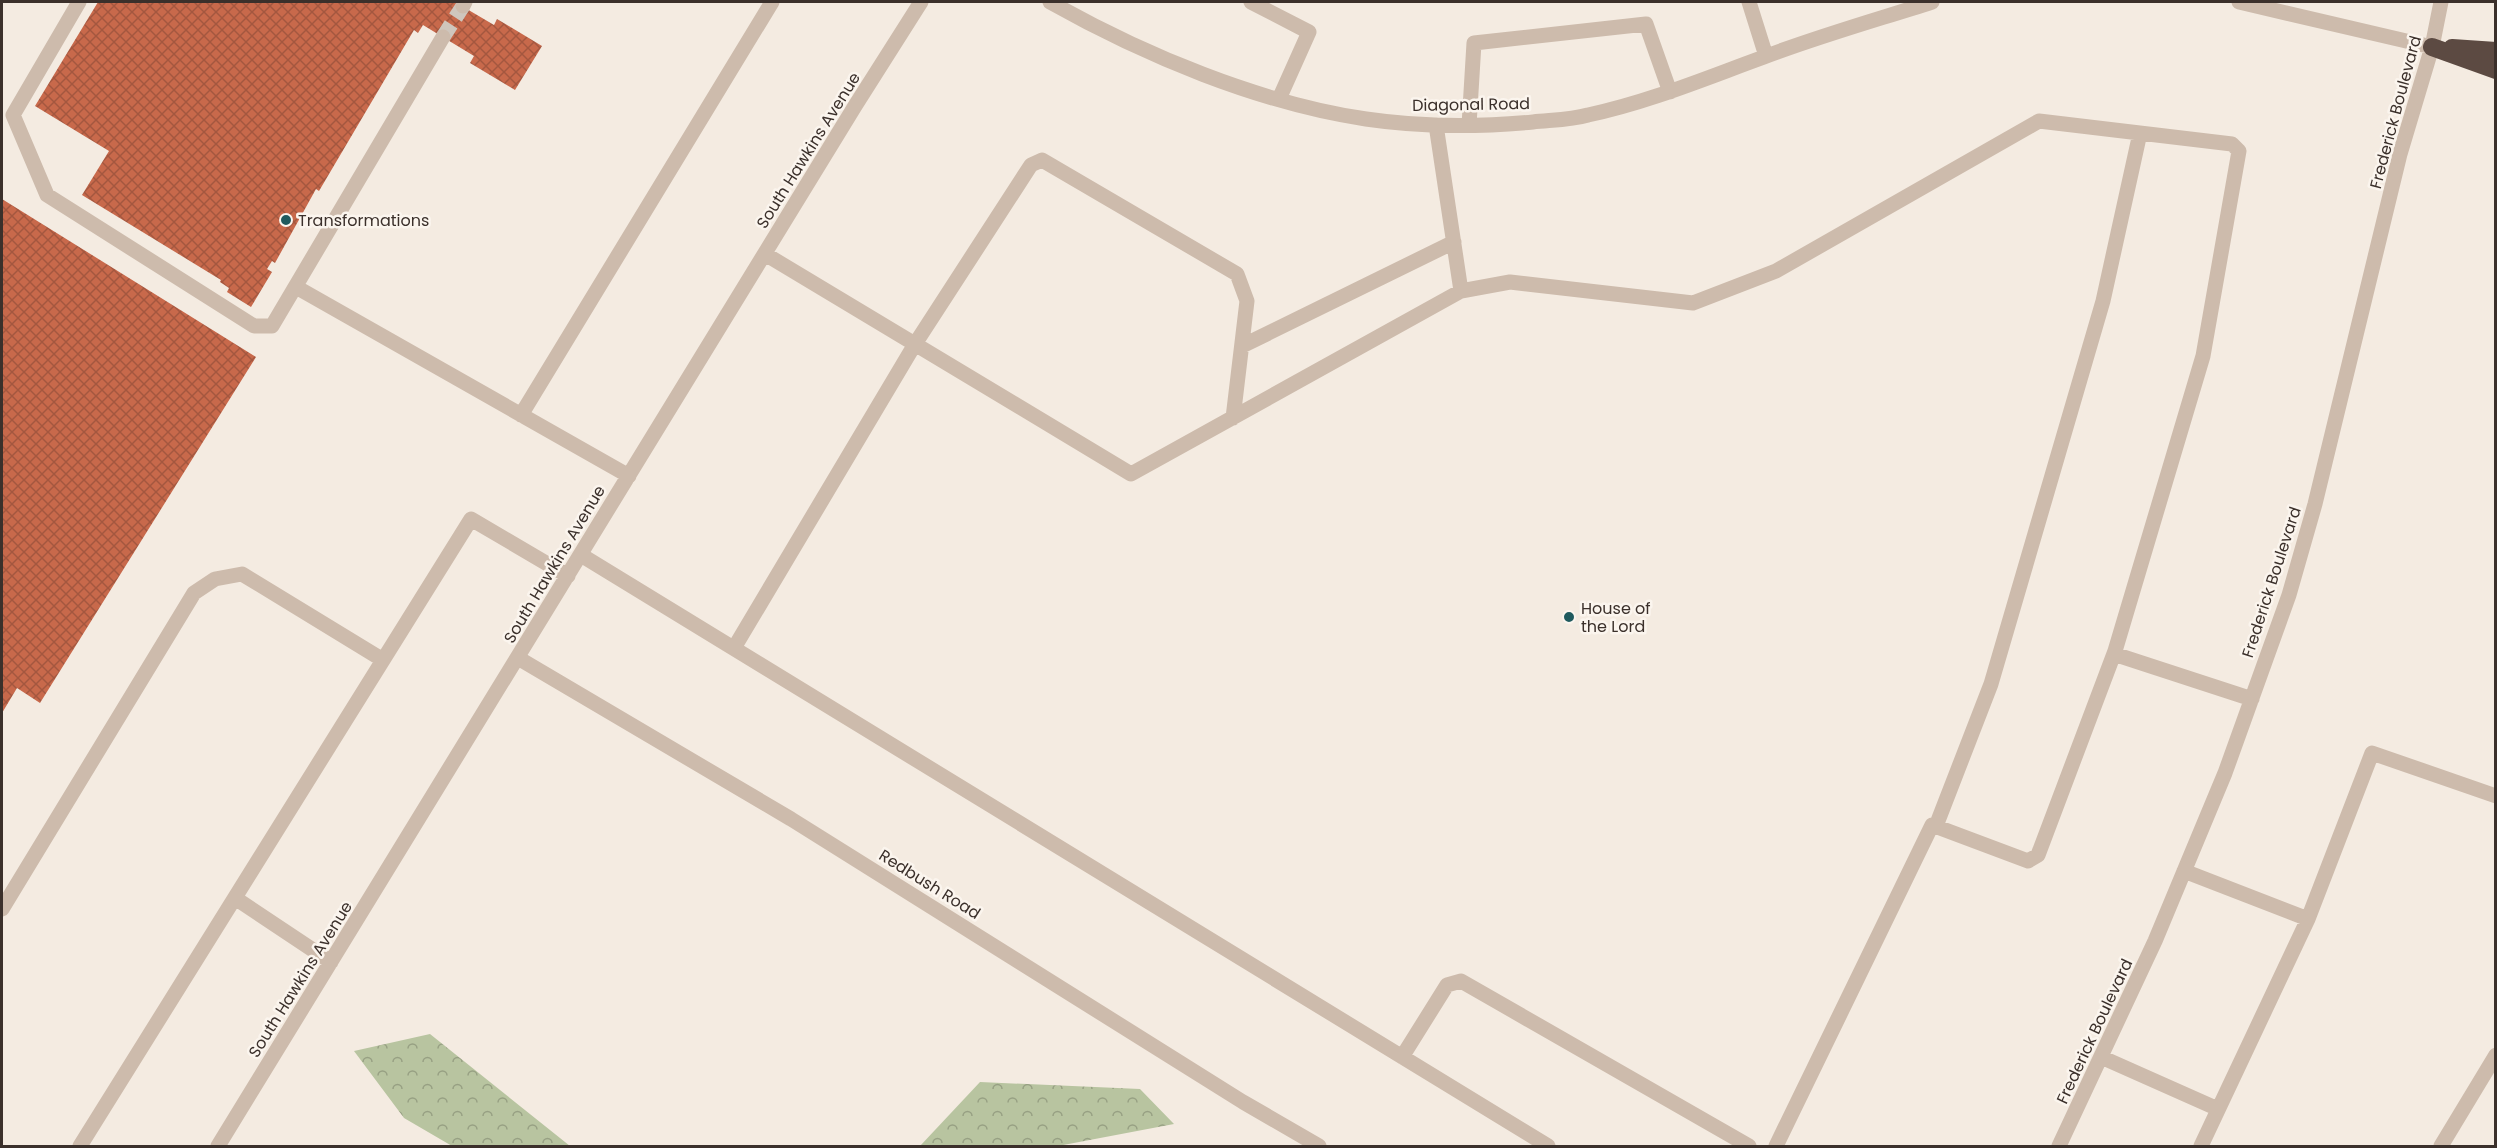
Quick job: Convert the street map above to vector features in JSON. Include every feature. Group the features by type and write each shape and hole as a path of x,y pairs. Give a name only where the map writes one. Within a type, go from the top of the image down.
{"highway":[{"path":"2433,47 2496,51"},
{"path":"2433,47 2496,70"}],"street":[{"path":"80,2 14,115 47,195 254,326 272,326 443,37"},
{"path":"521,415 772,2"},
{"name":"South Hawkins Avenue","path":"218,1146 921,2"},
{"name":"Diagonal Road","path":"1050,2 1068,5 1140,47 1214,78 1279,99 1367,119 1436,125 1502,125 1586,116 1670,92 1766,56 1932,2"},
{"path":"1251,2 1309,32 1279,99"},
{"path":"1749,2 1766,56"},
{"path":"2239,2 2281,6 2433,47"},
{"name":"Frederick Boulevard","path":"2059,1146 2102,1057 2225,773 2289,595 2312,515 2400,154 2433,47 2441,2"},
{"path":"1469,125 1474,43 1646,24 1670,92"},
{"path":"765,254 1131,474 1461,291 1510,282 1693,303 1776,271 2039,121 2232,144 2239,151 2203,356 2115,654 2038,855 2028,861 1932,825 1776,1146"},
{"path":"1436,125 1461,291"},
{"path":"1936,826 1991,684 2103,301 2139,133"},
{"path":"734,648 915,344 1031,165 1042,160 1237,274 1247,301 1233,418"},
{"path":"1242,345 1454,242"},
{"path":"296,287 629,476"},
{"path":"81,1146 471,519 568,576"},
{"path":"581,555 1548,1146"},
{"path":"2,909 194,593 215,579 242,574 383,660"},
{"path":"2115,654 2252,699"},
{"name":"Redbush Road","path":"518,658 792,819 1243,1102 1319,1146"},
{"path":"2201,1146 2308,919 2372,753 2496,796"},
{"path":"2184,871 2308,919"},
{"path":"235,898 332,962"},
{"path":"1402,1057 1447,985 1461,981 1749,1146"},
{"path":"2441,1146 2496,1055"},
{"path":"2102,1057 2218,1109"}],"green space":[{"path":"430,1034 570,1146 452,1146 404,1118 354,1051"},
{"path":"980,1082 1140,1089 1174,1124 1058,1146 920,1146"}],"building":[{"path":"98,2 455,2 494,25 497,19 542,46 515,90 470,63 474,56 423,25 418,33 414,30 319,191 316,189 275,263 272,261 267,269 272,272 251,307 227,292 229,288 220,282 221,280 82,195 109,151 35,106"},
{"path":"2,199 256,357 40,703 17,688 2,713"}],"tunnel":[{"path":"443,37 463,6"}],"place":[{"name":"Transformations","path":"286,220"},
{"name":"House of the Lord","path":"1569,617"}]}
